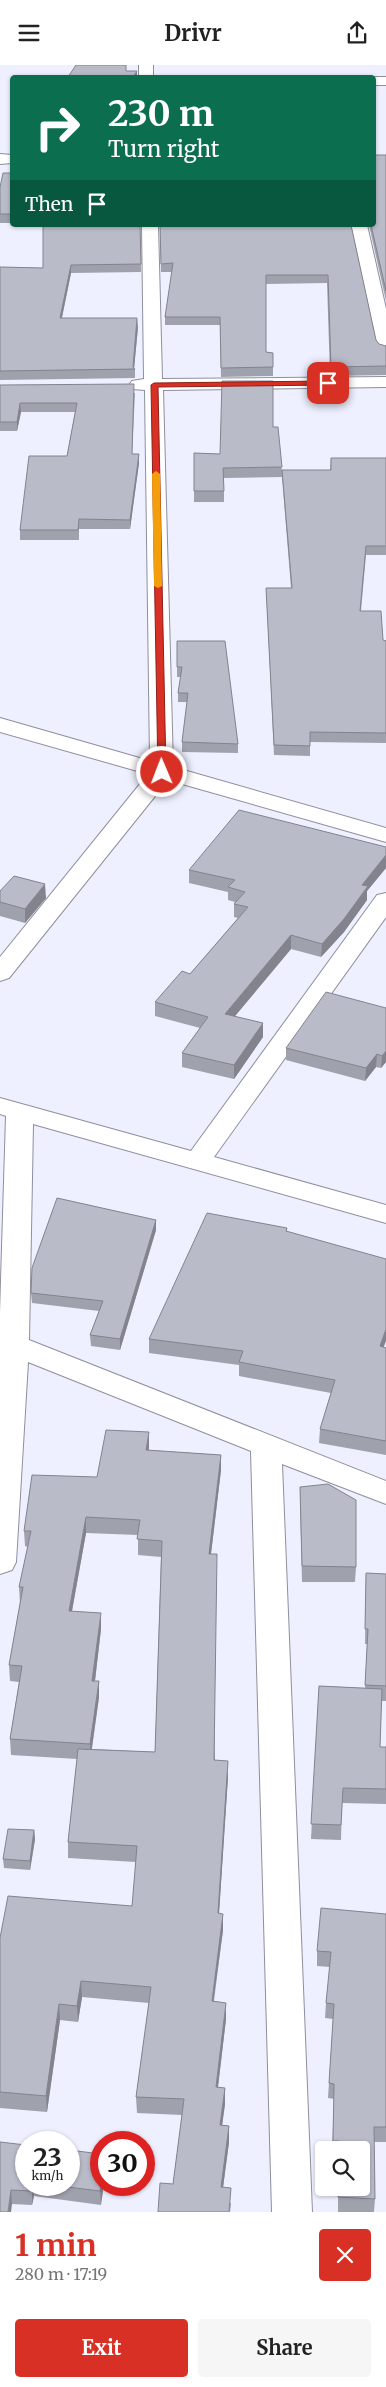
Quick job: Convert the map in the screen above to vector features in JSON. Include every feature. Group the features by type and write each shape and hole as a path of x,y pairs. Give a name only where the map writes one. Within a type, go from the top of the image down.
{"street":[{"path":"0,973 162,772 150,227"},
{"path":"359,227 386,348"},
{"path":"125,385 386,383"},
{"path":"0,725 386,835"},
{"path":"198,1161 386,901"},
{"path":"0,1562 6,1377 14,1345 10,1109 386,1213"},
{"path":"14,1345 386,1493"},
{"path":"266,1445 292,2212"}],"building":[{"path":"76,65 126,65 126,71 137,71 134,75 69,75"},
{"path":"376,155 386,155 386,291 371,227 376,227"},
{"path":"3,173 10,173 10,214 0,214 0,187"},
{"path":"43,227 140,227 141,264 71,265 60,318 137,318 133,367 135,369 0,371 0,267 43,268"},
{"path":"160,227 351,227 376,340 379,344 386,346 386,366 331,367 328,275 266,275 266,352 273,353 273,367 221,368 220,317 165,317 173,263 161,264"},
{"path":"222,381 273,381 273,427 278,427 282,467 223,468 224,491 194,491 194,453 220,454"},
{"path":"134,384 132,454 139,454 130,520 79,519 78,530 20,530 29,456 67,456 77,403 20,403 17,422 0,422 0,385"},
{"path":"331,458 386,458 386,546 366,546 360,611 381,611 383,640 386,641 386,733 310,732 310,746 274,745 266,588 292,588 282,470 331,470"},
{"path":"177,641 225,641 238,744 182,742 188,693 178,693 182,667 177,667"},
{"path":"239,810 386,847 386,855 362,885 368,886 344,919 322,944 291,935 225,1014 263,1023 234,1065 182,1053 208,1017 155,1002 182,971 190,974 248,907 234,904 245,892 228,887 235,880 189,870"},
{"path":"14,876 45,884 25,909 0,902 0,891"},
{"path":"326,992 386,1008 386,1051 382,1056 377,1054 366,1068 286,1048"},
{"path":"57,1198 156,1220 120,1339 90,1335 103,1301 31,1293 32,1268"},
{"path":"207,1213 287,1228 286,1231 386,1259 386,1329 380,1346 386,1348 386,1441 320,1429 335,1380 239,1362 243,1351 149,1339"},
{"path":"106,1430 149,1432 146,1450 221,1455 209,1554 217,1554 214,1760 228,1761 218,1913 223,1914 212,2001 226,2003 216,2087 225,2088 220,2125 229,2126 221,2187 231,2188 229,2212 158,2212 160,2183 173,2184 184,2099 136,2097 151,1987 81,1981 77,2006 59,2004 46,2096 0,2092 0,1938 8,1896 132,1906 137,1846 68,1842 78,1749 155,1752 162,1541 137,1539 140,1520 86,1517 69,1611 101,1613 92,1681 99,1681 90,1744 10,1739 22,1666 9,1665 23,1587 19,1587 31,1531 24,1531 32,1475 97,1477"},
{"path":"328,1484 356,1500 356,1567 302,1566 300,1487"},
{"path":"366,1573 386,1574 386,1686 365,1685 368,1629 365,1629"},
{"path":"319,1686 382,1689 380,1747 386,1747 386,1789 343,1788 341,1825 311,1824"},
{"path":"8,1829 34,1830 30,1861 3,1859"},
{"path":"321,1908 386,1914 386,2127 374,2127 375,2199 338,2197 370,2196 370,2141 333,2141 334,2084 329,2083 334,2004 326,2003 331,1952 317,1951"},
{"path":"0,2142 15,2144 15,2190 11,2190 8,2212 0,2212"},
{"path":"80,2151 90,2153 90,2190 80,2189"}],"slow traffic":[{"path":"156,474 158,586"}],"route":[{"path":"162,772 154,385 328,383"}]}
